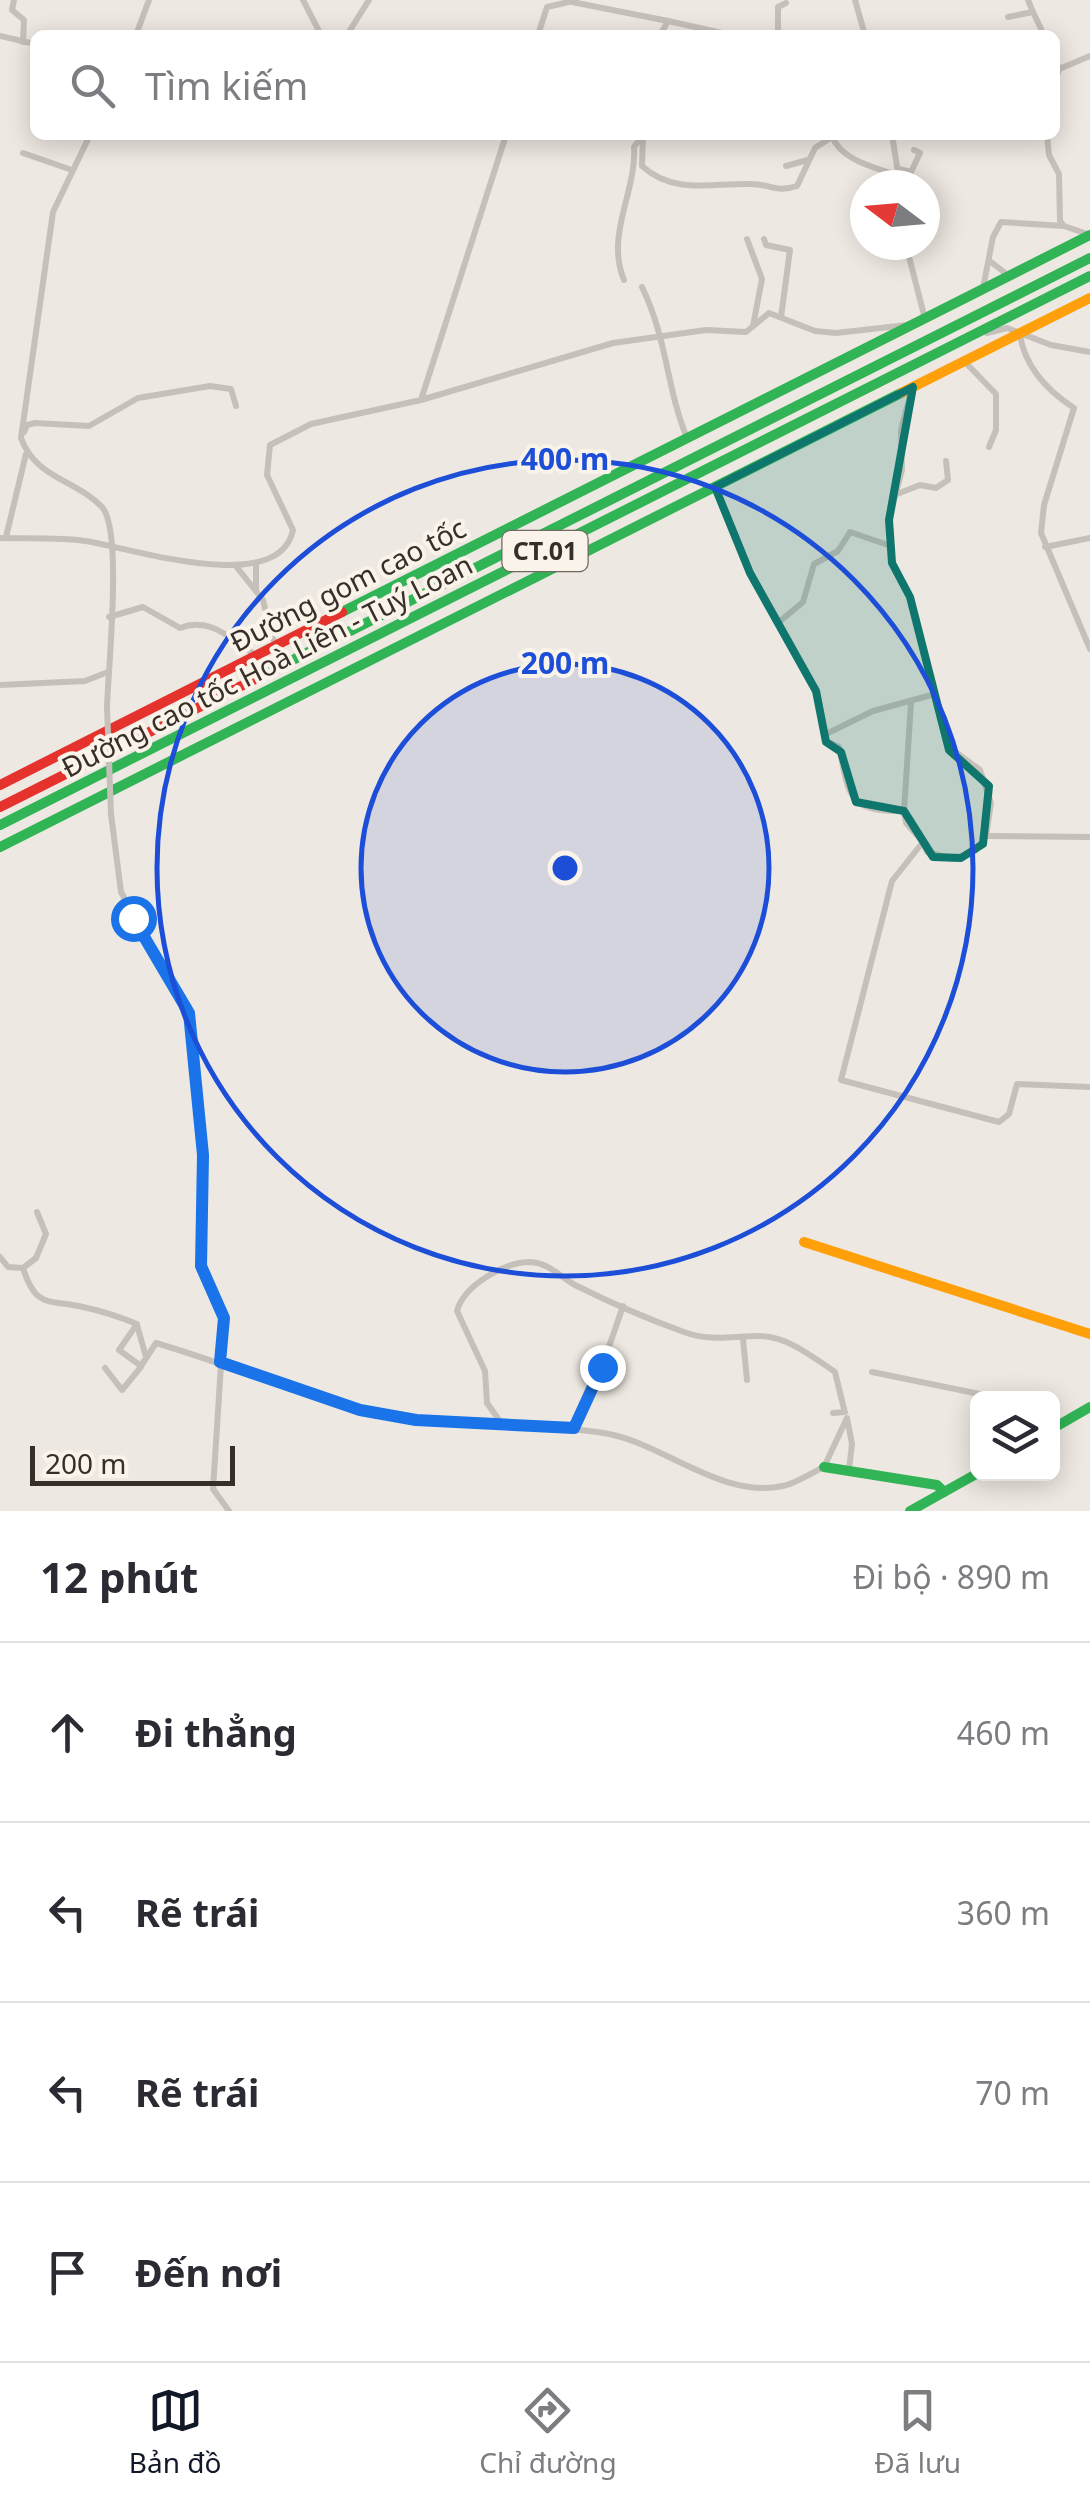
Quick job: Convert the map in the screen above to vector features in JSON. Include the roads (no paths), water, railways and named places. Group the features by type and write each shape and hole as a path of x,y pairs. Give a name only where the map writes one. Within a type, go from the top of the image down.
{"main road":[{"name":"Đường gom cao tốc","path":"0,785 1090,235"},
{"name":"Đường cao tốc Hoà Liên - Tuý Loan","path":"0,807 1090,258"},
{"name":"Đường cao tốc Hoà Liên - Tuý Loan","path":"0,825 1090,276"},
{"path":"0,847 1090,298"},
{"path":"804,1242 1090,1334"},
{"path":"1060,1425 1090,1407"},
{"path":"824,1467 937,1485 944,1492"},
{"path":"910,1511 970,1477"}],"street":[{"path":"14,0 12,10 24,20 23,42"},
{"path":"138,30 149,0"},
{"path":"303,0 318,30"},
{"path":"350,30 370,0"},
{"path":"855,0 864,30"},
{"path":"1028,0 1042,30"},
{"path":"540,30 547,6 573,1 709,30"},
{"path":"778,30 778,8 786,3"},
{"path":"1008,17 1033,12"},
{"path":"663,30 668,21"},
{"path":"0,36 30,43"},
{"path":"1060,69 1090,56"},
{"path":"87,140 69,170 52,212 21,438 26,453 57,481 102,507 108,516 114,548 106,707 111,814 120,892 189,1013 203,1155 201,1266 224,1318 213,1489 229,1511"},
{"path":"421,400 504,140"},
{"path":"624,280 619,269 620,211 635,167 637,140"},
{"path":"639,140 642,166 656,179 688,187 756,183 782,192 797,186 815,148 826,140"},
{"path":"833,140 856,160 881,170"},
{"path":"893,140 898,170"},
{"path":"1048,140 1049,155 1059,174 1064,226"},
{"path":"912,170 920,153 914,150"},
{"path":"23,153 69,170"},
{"path":"786,166 809,159"},
{"path":"983,289 993,236 1001,222 1064,226 1090,235"},
{"path":"746,239 762,279 753,328"},
{"path":"766,246 790,250 782,317"},
{"path":"910,260 925,318"},
{"path":"990,262 1009,276"},
{"path":"642,288 662,336 676,415 688,439"},
{"path":"970,296 974,308"},
{"path":"26,453 3,538 84,540 206,564 256,563 281,550 294,530 268,474 266,459 274,440 311,424 421,400 613,344 706,330 746,332 769,314 815,331 836,333 914,324"},
{"path":"986,333 1007,328 1090,352"},
{"path":"1020,334 1030,363 1053,394 1074,408 1044,505 1045,547 1076,608 1090,649"},
{"path":"964,361 996,394 996,430 989,448"},
{"path":"912,702 906,823 933,857 953,859 975,852 986,836 988,786 980,770 950,748 891,546 889,519 902,470 901,430 913,387"},
{"path":"21,438 27,425 89,426 138,398 197,388 231,389 236,406"},
{"path":"896,495 920,485 936,488 948,480 946,461"},
{"path":"716,487 750,573 816,690 826,742 839,746 839,764 856,802 872,811 904,811"},
{"path":"779,622 805,598 814,564 838,551 850,532 891,546"},
{"path":"1045,547 1090,538"},
{"path":"256,563 256,590"},
{"path":"235,564 265,604 272,638 279,645"},
{"path":"109,617 144,607 180,628 198,622 218,629 257,656"},
{"path":"0,685 85,682 108,672"},
{"path":"826,734 873,711 935,694"},
{"path":"986,836 1090,837"},
{"path":"922,842 892,881 841,1080 999,1122 1008,1114 1017,1084 1090,1088"},
{"path":"0,1257 8,1266 23,1268 36,1258 46,1234 36,1212"},
{"path":"502,1426 487,1404 485,1371 458,1317 459,1303 469,1291 506,1268 535,1262 685,1333 721,1340 760,1336 782,1341 835,1372 852,1444 849,1472"},
{"path":"23,1268 30,1290 45,1302 79,1306 137,1324"},
{"path":"574,1428 602,1367 622,1306"},
{"path":"137,1324 146,1358"},
{"path":"137,1324 119,1350 141,1366"},
{"path":"743,1339 747,1380"},
{"path":"105,1368 122,1390 156,1343 360,1410 416,1420 574,1428 634,1439 672,1459 753,1487 782,1486 824,1467 845,1414"},
{"path":"872,1372 970,1392"},
{"path":"833,1413 845,1414"}]}
